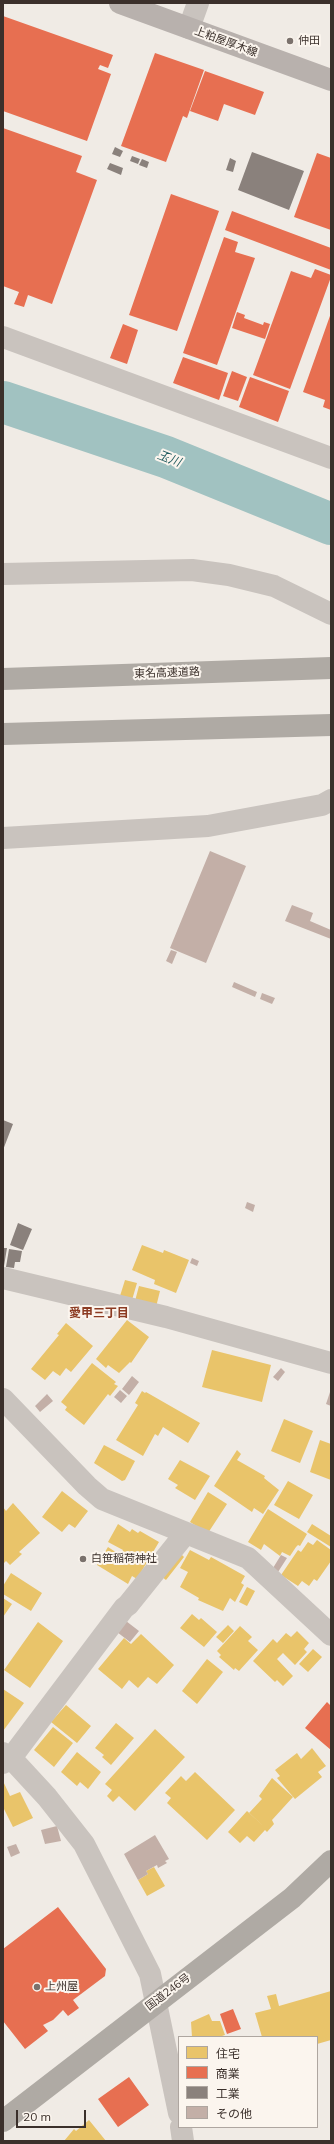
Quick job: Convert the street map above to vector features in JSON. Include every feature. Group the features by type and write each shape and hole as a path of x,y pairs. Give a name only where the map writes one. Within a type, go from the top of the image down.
{"highway":[{"name":"東名高速道路","path":"3,679 331,668"},
{"path":"3,734 331,725"},
{"name":"国道246号","path":"3,2121 292,1898 331,1860"}],"main road":[{"name":"上粕屋厚木線","path":"120,3 331,80"}],"street":[{"path":"189,28 198,3"},
{"path":"3,337 331,458"},
{"path":"3,574 192,570 229,575 274,586 324,609 331,614"},
{"path":"3,838 208,826 328,805"},
{"path":"3,1278 166,1317 330,1361"},
{"path":"3,1399 87,1486 102,1499 185,1534 248,1558 331,1635"},
{"path":"178,2108 157,2001 150,1974 84,1844 47,1797 6,1758 124,1608 185,1534"},
{"path":"181,2128 183,2141"}],"building: 住宅":[{"path":"142,1245 163,1253 164,1250 189,1260 176,1293 154,1284 155,1280 132,1270"},
{"path":"125,1280 137,1283 132,1300 120,1296"},
{"path":"139,1286 160,1291 156,1307 135,1301"},
{"path":"127,1320 149,1337 131,1363 130,1362 119,1373 108,1365 106,1368 96,1359"},
{"path":"66,1323 93,1346 71,1372 66,1368 60,1376 53,1371 45,1380 31,1369 59,1335 57,1334"},
{"path":"212,1350 271,1365 262,1402 202,1387"},
{"path":"92,1363 116,1382 114,1384 118,1386 110,1396 108,1394 84,1425 65,1410 67,1407 61,1402"},
{"path":"142,1391 200,1423 188,1443 163,1427 158,1436 155,1434 143,1456 116,1440 138,1405 135,1403"},
{"path":"284,1419 313,1431 300,1463 271,1451"},
{"path":"320,1440 331,1444 331,1480 310,1472"},
{"path":"104,1445 135,1461 125,1480 122,1481 94,1463"},
{"path":"237,1450 241,1454 237,1460 265,1476 264,1478 279,1490 263,1514 254,1508 252,1512 214,1486"},
{"path":"180,1460 210,1476 195,1500 175,1488 178,1485 168,1479"},
{"path":"288,1481 313,1495 299,1519 274,1505"},
{"path":"62,1491 88,1511 75,1528 69,1524 62,1532 42,1517"},
{"path":"208,1492 227,1504 208,1533 190,1522"},
{"path":"13,1503 40,1533 19,1552 22,1554 10,1565 6,1561 3,1564 3,1507 6,1511"},
{"path":"268,1509 307,1534 300,1546 298,1545 296,1547 290,1556 282,1552 280,1556 264,1544 261,1550 248,1542"},
{"path":"118,1524 130,1532 132,1529 138,1533 140,1531 159,1542 137,1579 132,1576 128,1584 97,1565 108,1547 120,1555 123,1550 108,1542"},
{"path":"312,1524 331,1536 331,1547 307,1532"},
{"path":"317,1540 331,1550 331,1561 317,1581 314,1579 309,1586 302,1581 298,1586 281,1575 298,1550 301,1552 308,1542 313,1545"},
{"path":"190,1550 209,1560 211,1557 245,1576 241,1583 244,1585 235,1602 230,1598 223,1611 198,1600 199,1598 180,1587 188,1572 180,1568"},
{"path":"180,1553 184,1557 166,1580 162,1577"},
{"path":"11,1573 42,1593 31,1611 3,1594 3,1586"},
{"path":"247,1587 255,1591 247,1606 239,1602"},
{"path":"3,1598 12,1604 3,1617"},
{"path":"192,1614 199,1620 201,1618 217,1632 204,1647 180,1628"},
{"path":"38,1622 63,1641 30,1688 4,1670"},
{"path":"228,1625 234,1631 223,1643 216,1637"},
{"path":"240,1626 252,1637 248,1641 258,1650 239,1671 235,1668 234,1670 219,1657 221,1655 217,1651"},
{"path":"297,1631 309,1643 304,1649 307,1652 295,1665 283,1653 277,1659 293,1676 283,1686 277,1680 275,1682 253,1661 273,1639 277,1643 286,1633 291,1637"},
{"path":"141,1634 174,1665 157,1684 148,1677 138,1688 129,1680 122,1689 98,1669 124,1638 131,1644"},
{"path":"313,1649 322,1657 308,1672 299,1664"},
{"path":"207,1659 223,1672 197,1704 182,1691"},
{"path":"3,1689 24,1703 3,1731"},
{"path":"66,1705 91,1726 77,1743 51,1722"},
{"path":"116,1723 134,1738 111,1765 102,1757 104,1755 95,1748"},
{"path":"53,1727 73,1743 54,1767 34,1750"},
{"path":"155,1729 185,1757 135,1811 119,1796 113,1802 107,1796 112,1790 105,1784"},
{"path":"312,1748 326,1766 318,1772 322,1777 295,1799 277,1778 280,1776 275,1770 297,1753 301,1759"},
{"path":"77,1752 101,1772 88,1789 80,1782 77,1786 61,1772"},
{"path":"195,1772 235,1810 207,1840 167,1803 171,1798 165,1793 181,1776 186,1781"},
{"path":"272,1778 293,1797 272,1820 274,1824 267,1832 265,1830 254,1842 247,1836 240,1843 228,1832 247,1811 249,1813 262,1799 259,1796"},
{"path":"3,1781 10,1796 20,1792 33,1818 13,1827 3,1807"},
{"path":"154,1867 165,1886 147,1896 138,1880 148,1874 146,1871"},
{"path":"331,1991 331,2040 318,2044 318,2036 262,2036 255,2013 271,2009 267,1996 276,1994 279,2006"},
{"path":"209,2014 212,2021 220,2021 225,2035 192,2036 191,2022"},
{"path":"89,2120 106,2141 64,2141 74,2129 76,2131"}],"building: 商業":[{"path":"3,16 113,55 108,68 100,65 98,69 111,74 87,141 3,111"},
{"path":"155,53 204,70 187,118 183,116 166,162 121,146"},
{"path":"205,71 264,92 255,115 224,104 218,121 190,111"},
{"path":"3,128 82,156 76,172 97,180 52,304 28,295 24,307 14,304 19,292 3,286"},
{"path":"317,153 331,158 331,230 294,217"},
{"path":"171,194 219,211 177,331 129,315"},
{"path":"232,211 331,248 331,270 225,230"},
{"path":"224,237 238,242 235,252 255,258 217,365 183,353"},
{"path":"315,269 331,275 331,277 290,389 253,375 291,271 311,278"},
{"path":"237,312 245,315 244,318 263,325 264,322 270,324 265,339 232,328"},
{"path":"331,313 331,410 323,407 325,400 303,392"},
{"path":"123,324 138,330 127,364 110,358"},
{"path":"183,357 228,373 219,400 173,383"},
{"path":"232,371 247,377 238,401 223,396"},
{"path":"250,377 289,391 278,422 239,407"},
{"path":"327,1702 331,1706 331,1750 305,1728"},
{"path":"58,1907 106,1969 105,1976 73,2000 79,2008 68,2016 63,2010 53,2020 43,2025 48,2031 25,2049 3,2021 3,1949"},
{"path":"233,2009 241,2029 227,2034 220,2014"},
{"path":"129,2077 149,2105 118,2127 98,2099"}],"building: 工業":[{"path":"115,147 123,151 120,157 112,154"},
{"path":"252,152 304,171 289,210 238,190"},
{"path":"132,156 140,159 138,164 130,161"},
{"path":"230,158 236,161 233,172 226,170"},
{"path":"142,159 149,162 147,168 139,165"},
{"path":"110,163 123,168 121,175 107,169"},
{"path":"3,1120 13,1124 3,1150"},
{"path":"18,1223 32,1229 23,1250 10,1245"},
{"path":"3,1248 7,1248 4,1266 3,1266"},
{"path":"9,1249 22,1251 20,1262 15,1262 14,1268 6,1267"}],"building: その他":[{"path":"210,851 246,866 206,963 170,948"},
{"path":"292,905 313,913 310,921 331,930 331,939 285,921"},
{"path":"171,950 177,952 172,964 166,961"},
{"path":"234,982 257,992 255,997 232,987"},
{"path":"262,993 275,998 272,1004 260,999"},
{"path":"247,1202 255,1205 253,1212 245,1208"},
{"path":"192,1258 199,1261 197,1266 190,1263"},
{"path":"281,1368 285,1372 278,1381 273,1377"},
{"path":"132,1376 139,1382 129,1395 122,1389"},
{"path":"331,1389 331,1406 326,1404"},
{"path":"120,1390 127,1396 121,1403 114,1397"},
{"path":"47,1394 53,1401 40,1412 35,1406"},
{"path":"281,1555 287,1558 278,1572 273,1568"},
{"path":"126,1621 139,1631 130,1642 117,1632"},
{"path":"57,1826 61,1841 45,1844 41,1830"},
{"path":"155,1835 169,1859 165,1861 167,1863 158,1868 157,1865 146,1871 148,1874 138,1880 124,1854"},
{"path":"16,1844 20,1853 11,1857 7,1847"}],"waterway":[{"name":"玉川","path":"3,402 166,457 331,524"}],"place":[{"name":"仲田","path":"290,41"},
{"name":"白笹稲荷神社","path":"83,1559"},
{"name":"上州屋","path":"37,1987"}],"district":[{"name":"愛甲三丁目","path":"99,1313"}]}
